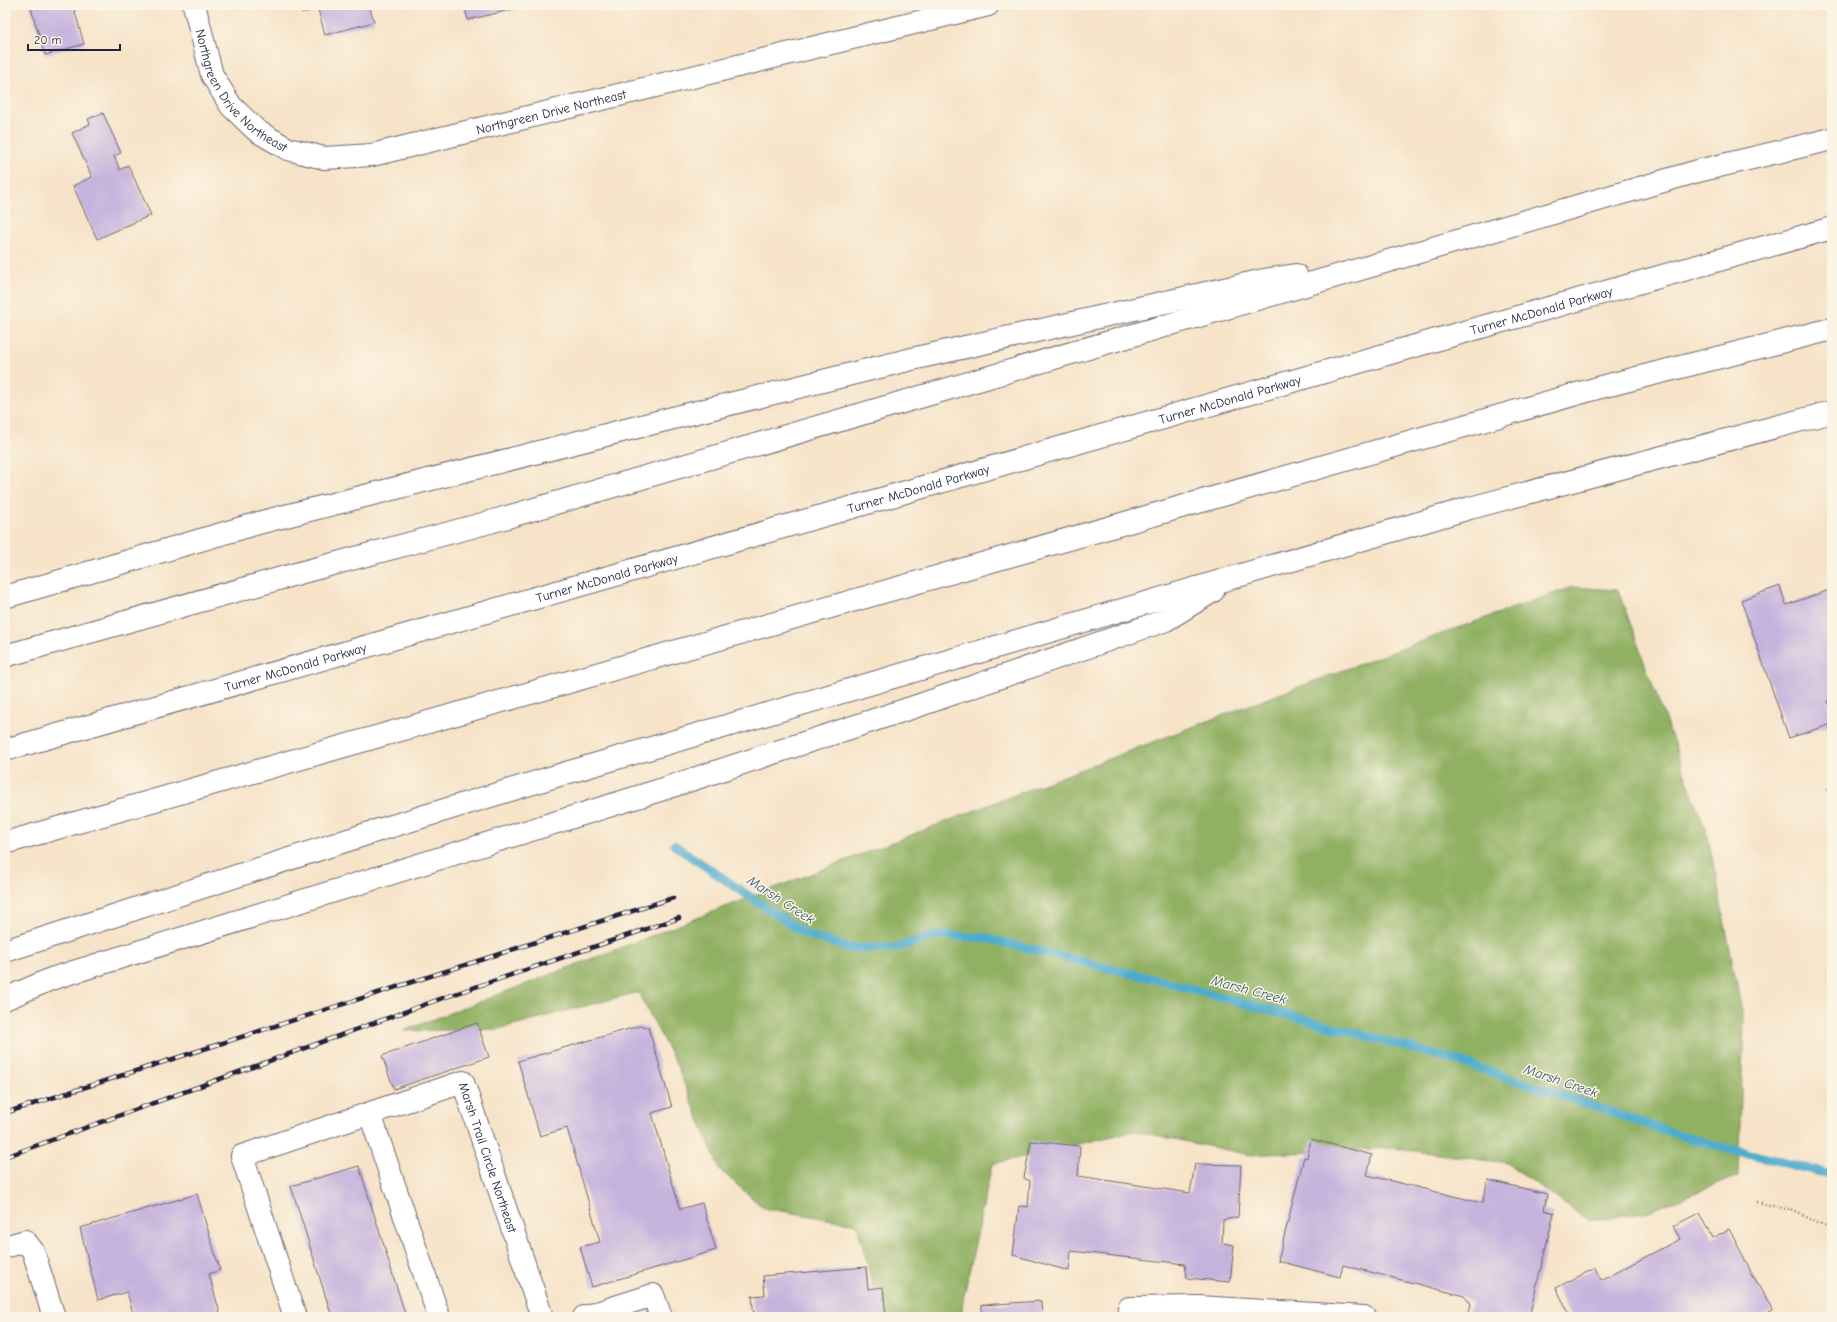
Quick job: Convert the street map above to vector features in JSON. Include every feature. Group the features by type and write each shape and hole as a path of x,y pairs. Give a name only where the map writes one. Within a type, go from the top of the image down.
{"main road":[{"name":"Northgreen Drive Northeast","path":"194,5 212,75 231,106 257,131 282,146 288,149 324,158 372,155 988,5"},
{"path":"5,656 296,574 497,520 1698,171 1832,139"},
{"name":"Turner McDonald Parkway","path":"5,750 1832,228"},
{"path":"5,597 262,522 912,359 1264,280 1390,260"},
{"path":"5,843 1601,387 1832,329"},
{"path":"5,950 379,830 566,773 1470,508 1832,412"},
{"path":"5,999 51,980 660,790 917,706 1159,623 1237,576"},
{"name":"Marsh Trail Circle Northeast","path":"295,1317 242,1156 463,1082 542,1317"},
{"path":"370,1114 439,1317"},
{"path":"15,1244 33,1251 54,1317"},
{"path":"584,1317 653,1295 661,1317"},
{"path":"1128,1317 1129,1308 1200,1307 1364,1317"}],"path":[{"path":"1757,1202 1794,1211 1832,1230"}],"green space":[{"path":"1572,587 1618,590 1708,837 1744,1022 1738,1176 1649,1211 1589,1221 1507,1163 1392,1148 1251,1155 1135,1131 992,1164 963,1300 961,1317 881,1317 857,1224 764,1208 720,1170 677,1066 638,992 498,1029 403,1031 1242,708"}],"building":[{"path":"30,5 73,5 84,44 45,55"},
{"path":"300,5 369,5 374,22 325,35 318,9 302,13"},
{"path":"464,5 526,5 526,6 468,20"},
{"path":"103,113 121,153 114,156 120,170 128,165 151,215 97,239 73,186 92,177 72,133 90,124 88,119"},
{"path":"1780,586 1786,605 1832,589 1832,700 1828,701 1832,713 1832,724 1789,738 1741,600"},
{"path":"1832,787 1832,803 1827,789"},
{"path":"477,1023 489,1057 394,1089 382,1056"},
{"path":"639,1026 648,1027 672,1107 652,1113 680,1209 702,1203 716,1250 592,1287 580,1247 600,1242 567,1128 540,1136 518,1061"},
{"path":"1311,1139 1372,1155 1367,1175 1482,1203 1488,1180 1547,1194 1544,1210 1554,1213 1529,1317 1468,1317 1471,1304 1464,1296 1343,1265 1340,1277 1278,1261 1304,1157 1307,1158"},
{"path":"1031,1141 1080,1146 1078,1176 1190,1193 1195,1164 1241,1165 1238,1217 1223,1220 1222,1243 1234,1245 1230,1282 1187,1278 1185,1264 1071,1251 1069,1271 1013,1255 1019,1206 1028,1207 1030,1181 1024,1178"},
{"path":"359,1166 406,1317 332,1317 291,1186"},
{"path":"197,1194 220,1270 209,1274 221,1317 134,1317 127,1292 98,1300 80,1228"},
{"path":"1699,1213 1712,1238 1729,1229 1772,1311 1759,1317 1571,1317 1556,1288 1595,1268 1601,1280 1680,1239 1673,1226"},
{"path":"866,1267 868,1289 883,1287 886,1317 754,1317 752,1296 765,1295 763,1276"},
{"path":"1041,1301 1042,1317 969,1317 969,1314 982,1313 982,1305"}],"waterway":[{"name":"Marsh Creek","path":"674,845 805,934 849,948 895,948 939,935 985,938 1158,980 1452,1059 1688,1138 1832,1175"}],"railway":[{"path":"5,1113 673,898"},
{"path":"5,1157 440,999 679,918"}]}
